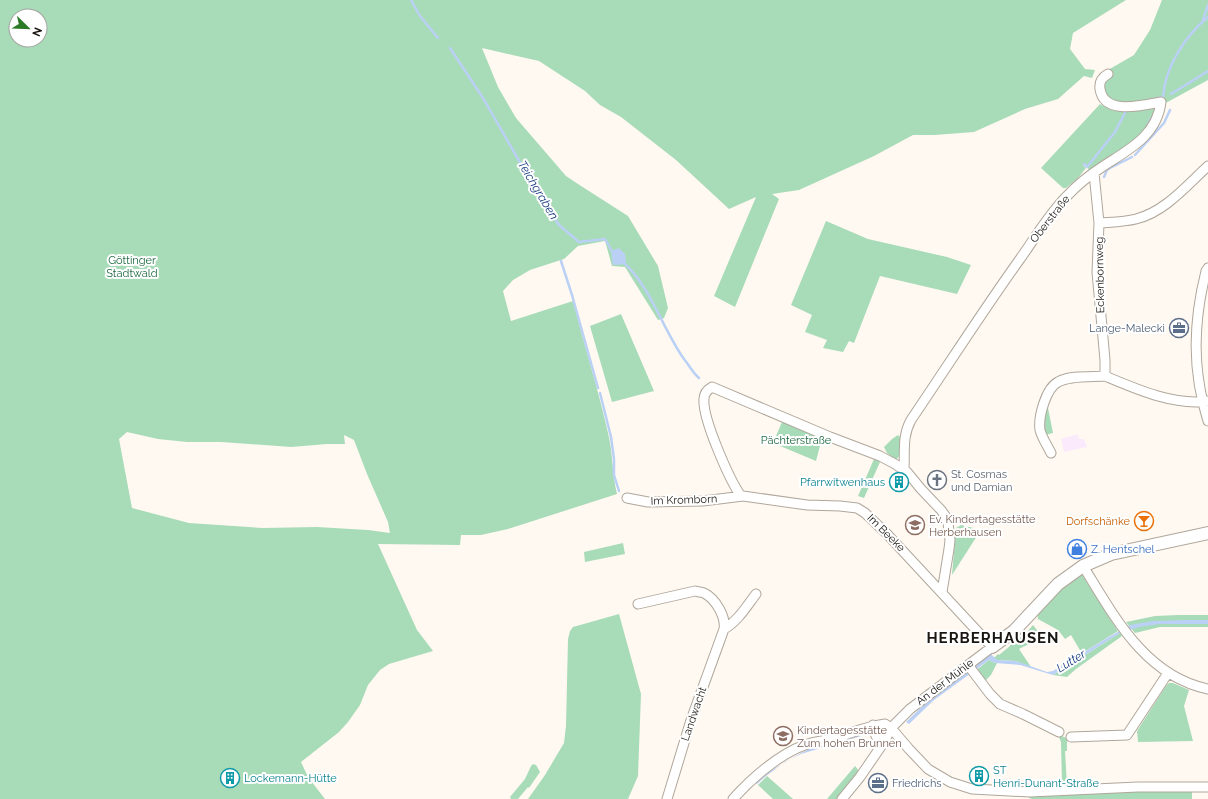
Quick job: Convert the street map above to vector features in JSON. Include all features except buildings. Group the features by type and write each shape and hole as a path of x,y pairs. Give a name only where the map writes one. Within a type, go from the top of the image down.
{"street":[{"name":"Oberstraße","path":"904,469 906,429 989,303 1054,211 1076,187 1094,173 1134,147 1152,127 1161,102 1124,107 1109,104 1104,99 1100,89 1102,77 1108,74"},
{"path":"1099,223 1128,221 1152,212 1167,203 1208,166"},
{"name":"Eckenbornweg","path":"1094,173 1099,223 1097,272 1105,360 1105,376"},
{"path":"1208,268 1199,300 1196,335 1196,353 1208,421"},
{"path":"1051,453 1042,434 1040,422 1042,411 1050,390 1054,384 1062,380 1105,376 1123,384 1173,400 1185,402 1205,401"},
{"path":"741,496 727,473 706,411 704,397 709,388 714,387 779,416 875,455 904,469 942,510 948,523 950,540 942,592"},
{"name":"Im Kromborn","path":"627,498 648,502 703,501 741,496"},
{"name":"Im Beeke","path":"741,496 807,505 848,506 862,511 887,534 992,647"},
{"name":"An der Mühle","path":"842,799 860,777 884,742 891,728 910,709 970,669 992,647 1014,630 1058,584 1083,566 1111,554 1208,533"},
{"path":"1083,566 1118,622 1141,650 1160,668 1168,673 1184,682 1208,689"},
{"path":"638,604 695,591 703,593 709,597 721,612 725,621 724,629"},
{"name":"Landwacht","path":"667,799 691,720 724,629 732,624 756,594"},
{"path":"970,669 1000,704 1059,732"},
{"path":"1071,737 1127,735 1168,673"},
{"path":"732,799 748,782 793,750 806,745 837,738 873,725 885,724 891,728 928,769 950,782 972,789 1030,792 1138,787 1208,786"},
{"path":"873,725 876,736 884,742"}],"shaded area":[{"path":"1078,434 1079,439 1084,439 1087,447 1064,452 1061,439"}],"green space":[{"name":"Göttinger Stadtwald","path":"0,0 1126,0 1073,33 1070,49 1085,69 1095,70 1092,78 1084,76 1058,99 1025,109 974,132 913,135 874,156 799,190 772,194 779,199 735,307 714,296 756,197 729,209 676,160 621,117 600,105 585,91 539,61 482,48 498,87 516,118 566,176 628,216 658,266 668,308 664,318 658,320 625,267 612,266 605,241 578,246 564,259 530,270 513,280 503,291 511,321 573,301 608,433 617,494 508,529 481,535 461,535 460,545 378,544 417,630 433,651 389,664 380,670 368,685 360,705 348,722 339,732 301,762 308,777 325,799 0,799","holes":["127,432 158,439 187,442 221,442 291,447 345,444 344,435 354,440 388,522 390,533 317,527 262,528 189,523 132,508 119,439"]},
{"path":"1162,0 1208,0 1208,80 1162,105 1145,133 1091,172 1084,164 1083,165 1086,168 1078,178 1066,188 1063,188 1041,168 1100,104 1111,110 1125,111 1105,96 1101,74 1134,55 1150,30"},
{"path":"826,221 868,239 947,257 971,265 957,294 880,276 854,343 849,341 843,352 823,348 827,340 805,332 812,315 791,305"},
{"path":"621,314 654,391 612,402 590,326"},
{"path":"1046,408 1048,408 1053,433 1045,435 1043,427"},
{"name":"Pächterstraße","path":"782,422 822,438 816,461 773,443"},
{"path":"898,435 901,438 901,454 896,460 887,453 884,447"},
{"path":"874,459 880,462 864,498 858,496"},
{"path":"961,525 973,528 973,533 977,536 952,575 956,528"},
{"path":"623,543 625,554 585,562 584,552"},
{"path":"1078,575 1082,575 1118,631 1053,671 1081,652 1071,635 1065,639 1058,630 1038,619 1037,612 1057,591"},
{"path":"619,614 641,694 638,776 628,799 528,799 545,775 564,743 566,726 568,639 570,631 573,627"},
{"path":"1208,615 1208,627 1160,627 1135,633 1126,622 1155,616"},
{"path":"1033,625 1037,630 1036,637 1032,642 1019,649 1031,667 1016,661 997,660 994,658 1026,633"},
{"path":"1120,633 1122,636 1067,677 1053,675"},
{"path":"989,660 997,663 991,675 984,682 975,671"},
{"path":"1169,683 1173,683 1189,690 1184,706 1193,741 1138,742 1137,731"},
{"path":"1058,735 1067,738 1067,751 1065,751 1067,785 1062,785 1061,742"},
{"path":"533,764 536,765 540,772 529,788 528,787 518,799 511,799 510,797 525,779"},
{"path":"855,766 859,771 837,799 827,799"},
{"path":"767,776 793,799 773,799 758,785"},
{"path":"1154,790 1192,790 1192,799 1029,798 1029,796"}],"water":[{"path":"619,248 625,254 626,264 613,265 611,251"},
{"name":"Lutter","path":"1208,620 1208,624 1160,624 1139,627 1120,633 1053,675 1020,665 995,663 989,660 934,700 909,724 906,722 934,695 991,654 997,660 1016,661 1047,672 1053,671 1130,625 1153,621"},
{"path":"867,732 868,734 801,754 790,759 810,749 837,743"},
{"path":"782,765 757,784 756,783 769,772"}],"waterway":[{"name":"Teichgraben","path":"411,0 420,16 438,38"},
{"path":"1203,20 1208,5"},
{"path":"1149,100 1163,97 1168,75 1178,53 1192,33 1208,17"},
{"name":"Teichgraben","path":"450,48 483,98 537,192 559,225 579,242 605,239 613,253"},
{"path":"1171,94 1208,71"},
{"path":"1135,155 1164,123 1170,110"},
{"path":"1084,164 1087,167 1115,132 1126,111"},
{"path":"1147,127 1151,118"},
{"path":"1104,177 1107,170 1132,157"},
{"path":"561,261 598,388"},
{"name":"Teichgraben","path":"624,263 634,273 642,285 676,347 699,378"},
{"path":"600,393 611,437 614,459 614,475 619,491"}],"place":[{"name":"Lange-Malecki","path":"1179,328"},
{"name":"St. Cosmas und Damian","path":"937,480"},
{"name":"Pfarrwitwenhaus","path":"899,482"},
{"name":"Dorfschänke","path":"1144,521"},
{"name":"Ev. Kindertagesstätte Herberhausen","path":"915,525"},
{"name":"Z. Hentschel","path":"1077,549"},
{"name":"Kindertagesstätte Zum hohen Brunnen","path":"783,736"},
{"name":"ST Henri-Dunant-Straße","path":"979,776"},
{"name":"Lockemann-Hütte","path":"230,778"},
{"name":"Friedrichs","path":"878,783"}],"district":[{"name":"HERBERHAUSEN","path":"993,638"}]}
